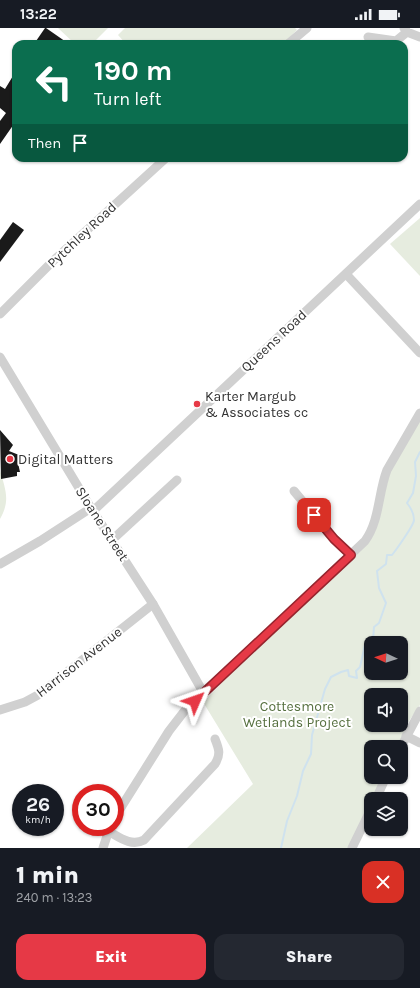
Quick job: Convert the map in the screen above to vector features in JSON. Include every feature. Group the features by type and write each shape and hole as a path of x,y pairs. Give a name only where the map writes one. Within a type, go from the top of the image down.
{"street":[{"path":"293,40 307,28"},
{"path":"399,40 405,30 420,37"},
{"path":"368,37 382,40"},
{"name":"Pytchley Road","path":"0,314 53,261 162,162"},
{"name":"Queens Road","path":"0,564 92,510 420,204"},
{"path":"346,274 420,353"},
{"name":"Sloane Street","path":"0,357 92,510 153,604 203,692"},
{"path":"124,803 177,720 203,692 351,555 370,535 387,470 420,413"},
{"path":"112,540 177,480"},
{"path":"294,491 334,539 351,555"},
{"name":"Harrison Avenue","path":"0,710 25,702 38,695 153,604"},
{"path":"404,740 420,711"},
{"path":"406,736 420,743"},
{"path":"120,836 131,843 144,840 215,764 220,751 214,739"},
{"path":"352,848 364,823"},
{"path":"103,848 107,836"}],"green space":[{"path":"58,28 108,28 96,40 71,40"},
{"path":"125,28 295,28 297,30 287,40 122,40 118,35"},
{"path":"420,218 420,276 390,244"},
{"name":"Cottesmore Wetlands Project","path":"420,413 420,705 408,723 408,688 364,688 364,732 404,732 400,740 364,740 364,784 381,784 377,792 364,792 364,821 352,848 187,848 253,784 203,702 371,530 384,478"},
{"path":"0,470 6,500 0,519"}],"building":[{"path":"46,28 63,40 37,40"},
{"path":"12,78 12,127 0,144 0,121 6,113 0,108 0,86 5,89"},
{"path":"13,222 24,230 0,262 0,240"},
{"name":"Digital Matters","path":"0,430 13,445 9,451 19,455 21,462 18,463 20,472 17,472 17,476 1,479"}],"waterway":[{"path":"281,848 287,821 297,796 303,771 311,754 312,735 325,689 331,677 341,672 348,670 349,676 357,678 356,671 360,667 365,645 373,640 374,627 379,623 386,603 379,588 377,571 386,564 387,555 392,555 413,523 413,513 407,503 413,493 416,476 415,462 420,452"}],"place":[{"name":"Karter Margub & Associates cc","path":"197,404"},
{"name":"Digital Matters","path":"10,459"}],"route":[{"path":"195,701 351,555 334,539 314,515"}]}
